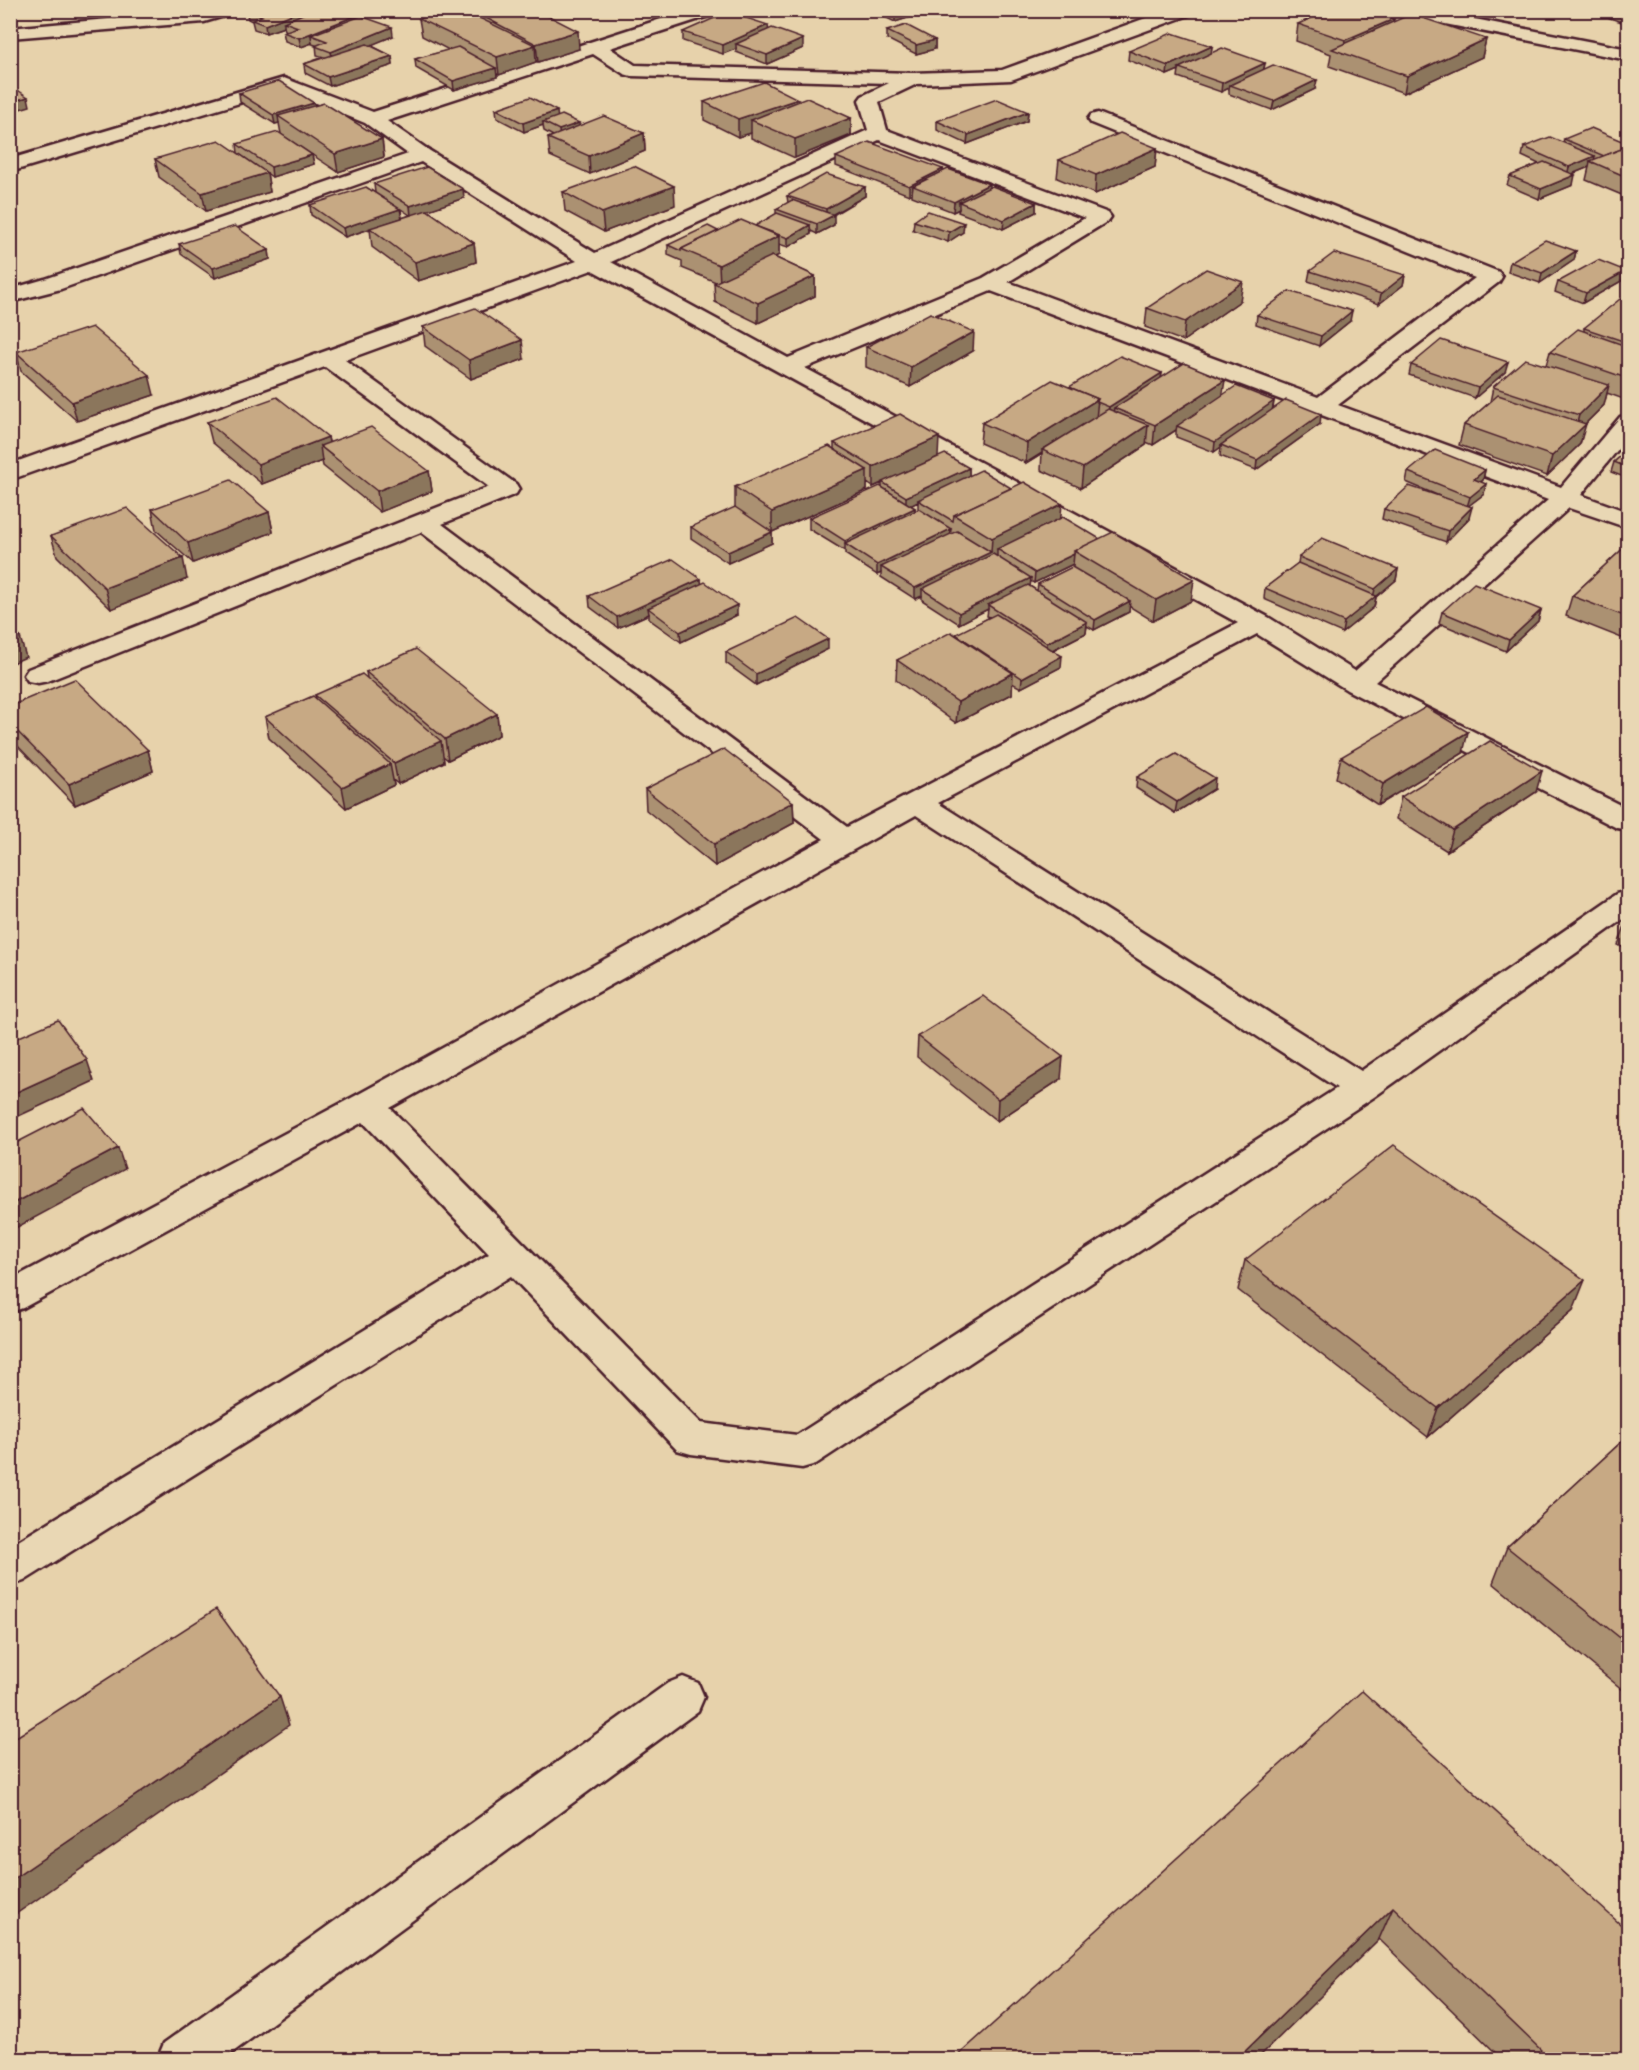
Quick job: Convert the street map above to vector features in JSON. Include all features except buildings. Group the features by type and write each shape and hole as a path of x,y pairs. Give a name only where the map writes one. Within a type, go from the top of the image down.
{"street":[{"path":"10,33 204,17 225,10"},
{"path":"372,119 709,10"},
{"path":"595,47 631,70 914,78 1004,76 1186,10"},
{"path":"1399,10 1629,55"},
{"path":"878,133 869,100 914,78"},
{"path":"10,165 284,84 372,119 423,155 594,262 1258,622 1357,684 1629,821"},
{"path":"1098,119 1491,277 1320,406"},
{"path":"10,473 594,262 878,133 1101,217 991,283 787,367"},
{"path":"10,296 53,284 423,155"},
{"path":"991,283 1564,499 1629,521"},
{"path":"38,675 507,489 327,358"},
{"path":"1357,684 1564,499 1629,422"},
{"path":"424,522 845,840"},
{"path":"10,1298 367,1105 845,840 1258,622"},
{"path":"916,802 1362,1088"},
{"path":"367,1105 691,1438 802,1452 1362,1088 1629,901"},
{"path":"10,1568 513,1257"},
{"path":"181,2060 683,1697"}]}
